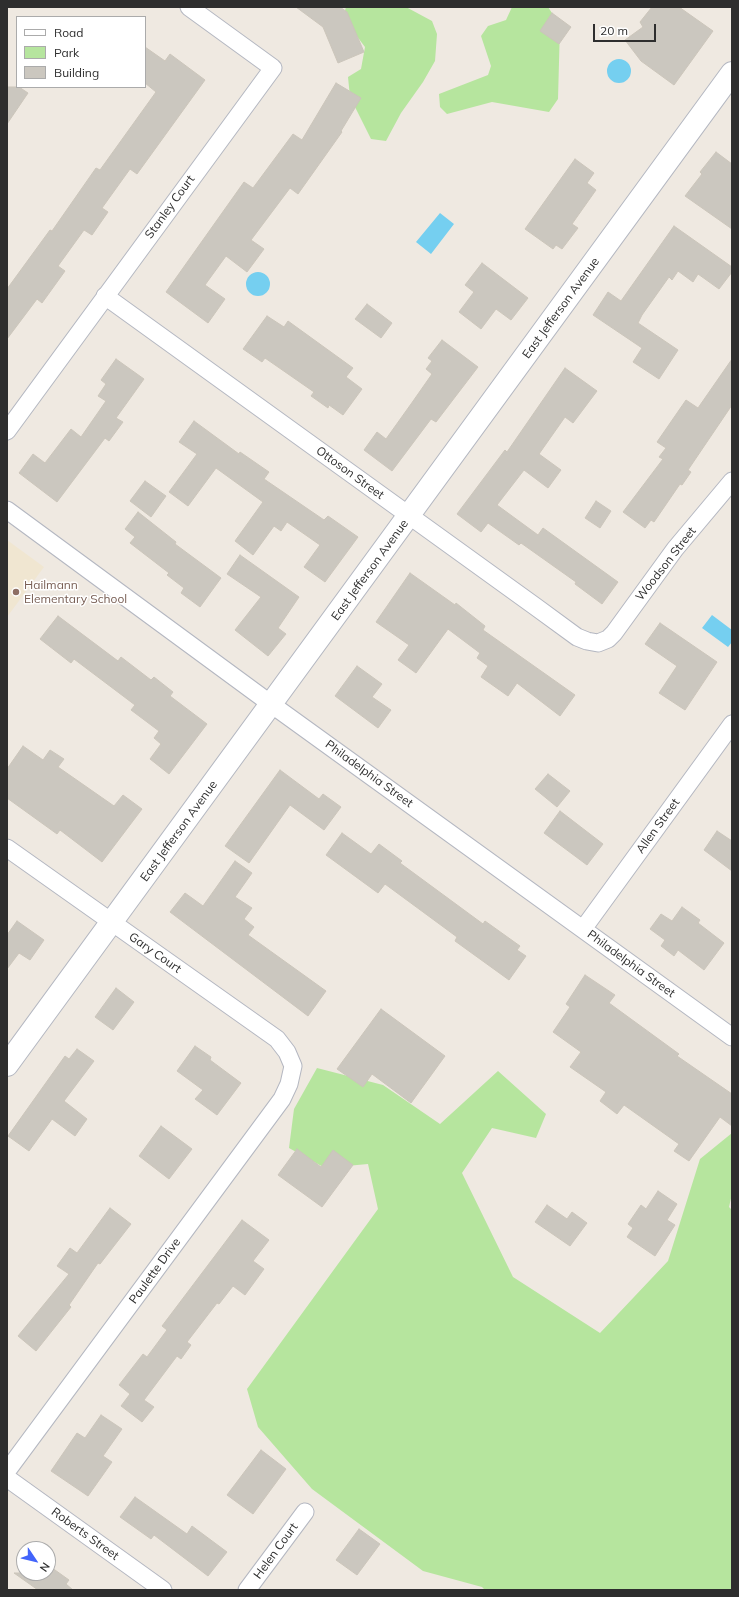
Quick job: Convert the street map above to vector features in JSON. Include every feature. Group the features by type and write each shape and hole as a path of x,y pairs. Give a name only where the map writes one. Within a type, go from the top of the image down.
{"street":[{"name":"Stanley Court","path":"7,431 273,68 189,7"},
{"name":"East Jefferson Avenue","path":"7,1065 410,517 732,74"},
{"name":"Ottoson Street","path":"105,296 577,637 598,643"},
{"name":"Woodson Street","path":"598,643 608,639 614,633 675,549 732,481"},
{"name":"Philadelphia Street","path":"7,510 271,704 732,1037"},
{"name":"Allen Street","path":"583,929 732,724"},
{"name":"Gary Court","path":"7,848 112,924 277,1039 287,1052 294,1066"},
{"name":"Paulette Drive","path":"7,1471 282,1099 289,1084 294,1066"},
{"name":"Roberts Street","path":"7,1478 163,1590"},
{"name":"Helen Court","path":"247,1590 305,1512"}],"shaded area":[{"name":"Hailmann Elementary School","path":"7,540 44,567 7,617"}],"green space":[{"path":"346,7 406,7 432,21 437,34 435,61 423,82 401,113 386,141 371,139 350,97 348,77 361,69 365,47 343,18"},
{"path":"512,7 548,7 560,25 558,99 549,112 492,102 447,114 440,107 439,94 488,75 491,66 481,36 488,26 506,20"},
{"path":"317,1068 383,1085 440,1124 498,1071 546,1114 536,1138 492,1128 462,1173 513,1277 600,1333 668,1261 700,1159 732,1133 732,1194 729,1207 732,1210 732,1590 485,1590 482,1587 423,1571 312,1489 258,1427 247,1389 378,1209 368,1164 325,1168 289,1148 294,1109"}],"water":[{"path":"619,59 624,60 630,66 630,76 624,82 619,83 614,82 608,76 607,71 608,66 614,60"},
{"path":"440,213 454,224 431,254 416,242"},
{"path":"258,272 267,275 270,284 267,293 258,296 249,293 246,284 249,275"},
{"path":"712,615 732,630 732,642 728,647 702,628"}],"building":[{"path":"296,7 340,7 347,12 364,52 338,63 323,27"},
{"path":"652,7 679,7 713,31 674,85 641,61 625,40 643,27 640,22"},
{"path":"552,13 571,27 559,44 540,31"},
{"path":"146,48 165,61 170,54 205,80 137,174 130,169 102,208 108,212 92,235 84,230 58,266 65,271 42,303 37,299 7,339 7,289 50,230 52,231 96,168 100,170 156,92 146,84"},
{"path":"336,83 361,98 341,131 342,132 298,194 290,188 251,240 264,249 247,272 226,256 205,285 225,299 208,323 166,292 244,182 253,188 293,134 302,140"},
{"path":"7,87 20,88 28,93 7,124"},
{"path":"716,152 732,164 732,229 685,196 702,174 700,172"},
{"path":"575,159 594,173 587,183 596,190 572,224 578,228 562,249 556,245 553,249 525,229"},
{"path":"674,226 732,267 732,272 719,289 698,274 693,282 678,271 672,280 669,277 642,315 638,323 678,350 659,379 633,362 642,348 593,315 608,292 621,301"},
{"path":"482,263 528,298 511,320 496,309 481,329 459,312 474,292 465,285"},
{"path":"367,304 392,323 381,338 355,319"},
{"path":"267,316 284,327 288,321 353,368 346,377 362,389 343,415 329,405 328,408 311,396 314,392 265,358 262,362 243,349"},
{"path":"442,340 478,367 436,422 431,419 392,471 364,450 377,432 386,439 411,404 432,374 426,369 432,361 428,358"},
{"path":"116,359 144,379 116,418 123,422 109,441 105,438 57,502 19,473 33,454 45,463 71,429 81,437 106,401 98,396 106,384 101,380"},
{"path":"732,359 732,405 688,470 691,472 682,485 680,484 654,522 651,520 645,528 623,512 663,459 659,457 666,448 657,442 686,400 698,408"},
{"path":"565,368 597,391 573,423 565,417 539,454 561,470 548,488 524,470 497,505 538,535 543,528 618,582 602,604 575,584 576,582 521,543 519,545 488,523 481,532 457,514 505,450 507,452"},
{"path":"194,421 239,454 240,452 269,472 264,479 324,520 328,516 358,537 325,582 304,567 320,545 287,522 281,531 274,526 253,555 235,541 263,502 216,468 188,506 169,492 197,454 179,442"},
{"path":"145,481 166,496 151,517 130,501"},
{"path":"596,501 611,511 600,528 585,518"},
{"path":"138,512 176,542 175,544 221,578 200,607 181,593 184,588 167,575 169,573 130,543 135,537 125,529"},
{"path":"240,555 299,597 278,628 286,634 268,656 235,630 261,597 227,574"},
{"path":"410,573 455,605 456,603 485,626 483,630 575,695 560,716 517,683 508,696 481,677 488,666 477,658 480,653 448,629 416,673 398,660 409,645 376,622"},
{"path":"58,616 118,661 121,657 151,680 154,677 173,692 170,696 207,724 169,774 150,759 161,744 154,738 159,731 131,710 135,705 74,659 71,663 40,639"},
{"path":"660,623 717,662 685,710 659,693 677,666 645,644"},
{"path":"357,666 382,684 372,697 391,710 378,728 335,696"},
{"path":"23,746 43,760 50,750 64,759 58,767 114,806 123,795 142,809 102,862 60,830 57,834 7,798 7,769"},
{"path":"280,770 319,799 323,794 341,807 324,830 290,805 249,863 225,846"},
{"path":"548,774 570,791 557,807 535,789"},
{"path":"560,811 603,844 587,865 544,833"},
{"path":"717,831 732,841 732,871 704,850"},
{"path":"342,833 371,854 379,844 402,861 400,863 483,924 485,921 520,946 517,950 526,956 509,980 455,941 457,937 385,884 378,893 326,855"},
{"path":"235,861 252,873 235,897 252,908 244,919 254,927 248,935 326,991 308,1016 170,912 185,893 203,906"},
{"path":"682,907 700,920 698,923 724,943 704,970 678,950 674,956 661,946 665,940 650,929 661,914 672,921"},
{"path":"17,921 44,940 30,960 19,953 7,969 7,935"},
{"path":"585,975 615,995 609,1003 679,1054 677,1056 732,1094 732,1126 720,1117 689,1161 674,1151 679,1144 624,1105 617,1114 600,1101 606,1092 570,1067 581,1052 553,1032 570,1007 566,1004"},
{"path":"116,988 134,1002 113,1030 95,1017"},
{"path":"381,1009 445,1056 411,1103 372,1074 363,1087 337,1069"},
{"path":"195,1046 211,1057 210,1060 241,1083 217,1115 195,1099 203,1090 177,1071"},
{"path":"77,1049 94,1061 64,1101 87,1119 75,1136 52,1119 29,1151 8,1136 65,1056 69,1059"},
{"path":"161,1126 192,1149 169,1179 139,1156"},
{"path":"297,1149 321,1167 333,1150 353,1165 322,1207 278,1175"},
{"path":"658,1191 677,1204 667,1220 675,1225 655,1256 627,1237 633,1228 628,1224 641,1205 646,1209"},
{"path":"547,1205 567,1219 572,1212 587,1223 570,1246 535,1222"},
{"path":"110,1208 131,1224 100,1264 98,1263 69,1305 71,1307 36,1351 18,1336 69,1274 57,1266 70,1248 77,1253"},
{"path":"242,1220 269,1240 253,1261 264,1269 245,1295 233,1286 219,1304 217,1303 187,1342 191,1345 181,1359 177,1356 144,1400 154,1407 142,1422 121,1406 130,1394 119,1385 143,1354 147,1357 167,1330 162,1326"},
{"path":"101,1415 122,1429 103,1456 112,1462 88,1496 51,1471 77,1433 85,1438"},
{"path":"261,1450 286,1469 253,1514 227,1495"},
{"path":"135,1497 187,1534 192,1526 227,1552 208,1576 154,1535 151,1539 120,1517"},
{"path":"359,1529 380,1544 357,1575 336,1560"},
{"path":"56,1571 69,1580 66,1584 73,1590 38,1590 25,1581 56,1581"}],"place":[{"name":"Hailmann Elementary School","path":"16,592"}]}
